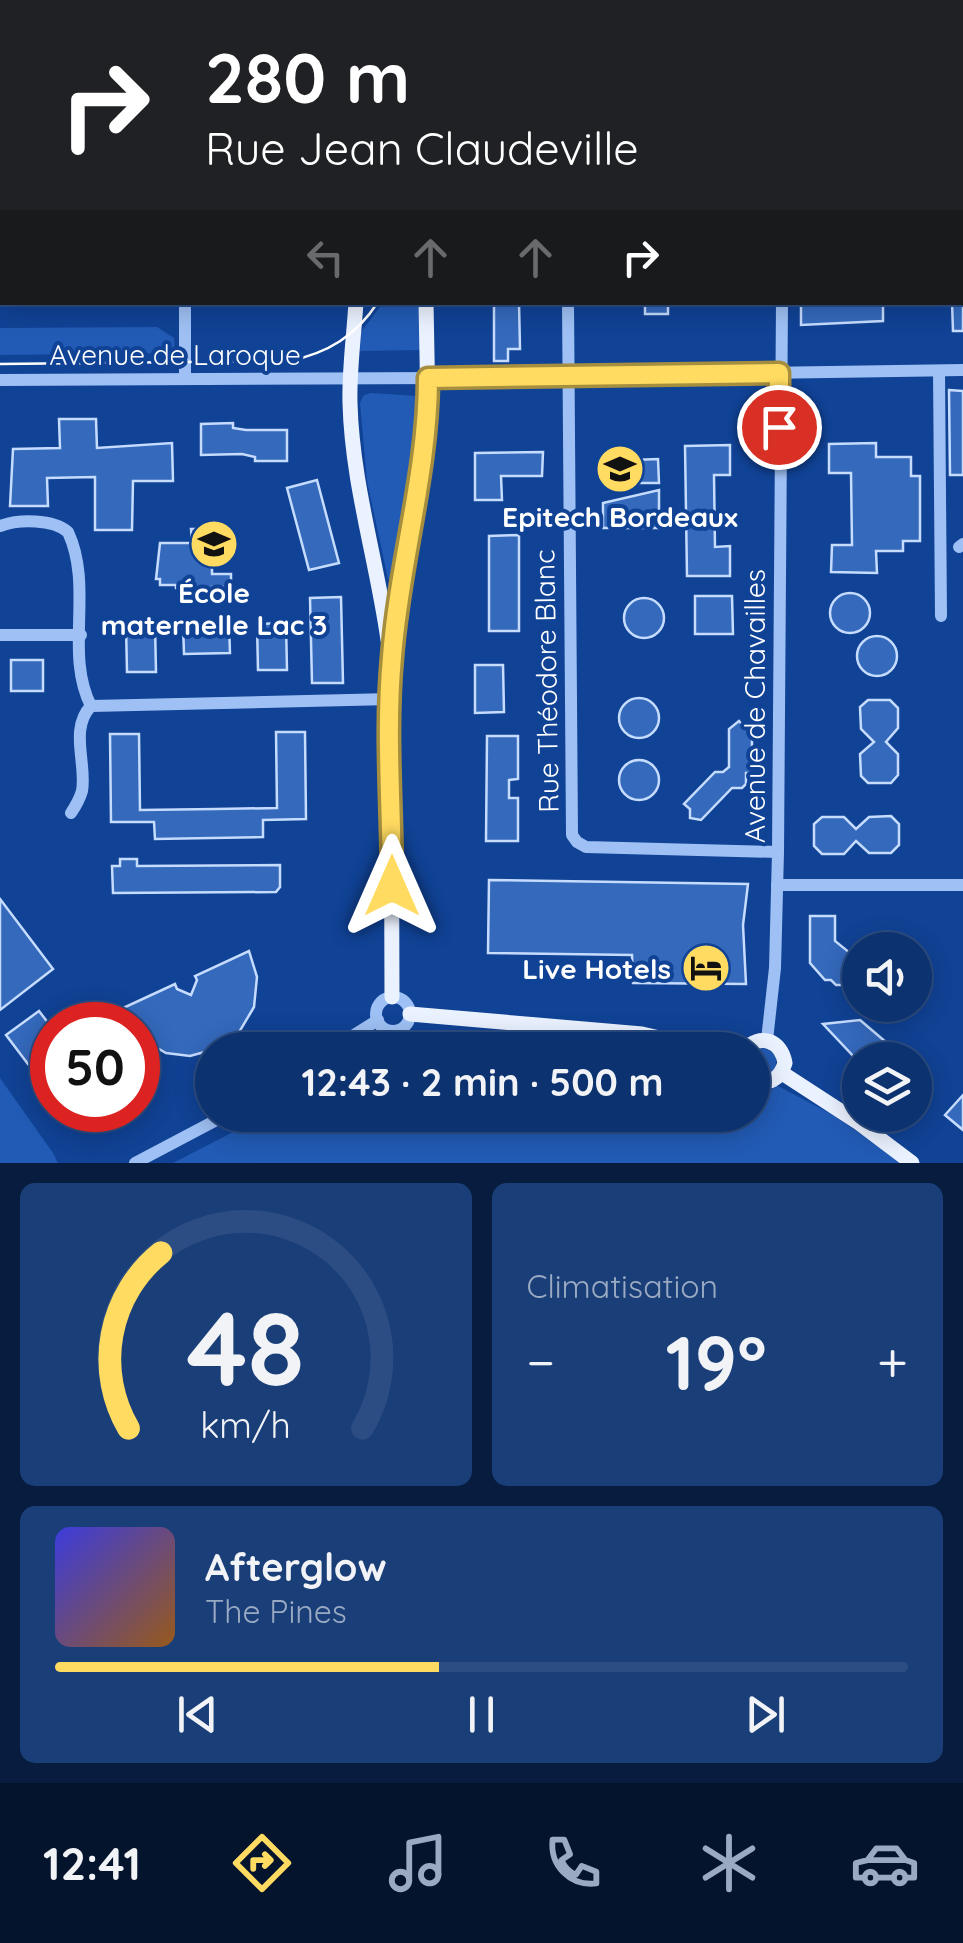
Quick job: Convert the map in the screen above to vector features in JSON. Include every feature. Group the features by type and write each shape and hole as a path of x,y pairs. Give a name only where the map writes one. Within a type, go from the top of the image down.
{"main road":[{"path":"356,305 350,405 358,481 380,580 391,659"},
{"path":"392,998 391,659 400,582 420,480 428,378 426,305"},
{"path":"410,1014 619,1032"},
{"path":"770,1041 783,1053 782,1073"},
{"path":"770,1080 782,1073"},
{"path":"782,1073 859,1122 912,1163"}],"street":[{"path":"185,305 186,379"},
{"path":"568,305 568,376"},
{"name":"Avenue de Chavailles","path":"768,1032 774,982 778,852 782,305"},
{"name":"Avenue de Laroque","path":"0,380 963,370"},
{"path":"939,371 941,616"},
{"name":"Rue Théodore Blanc","path":"568,376 572,835 586,846 778,852"},
{"path":"0,526 13,522 50,523 68,532 80,563 80,680 91,706"},
{"path":"0,635 81,636"},
{"path":"71,813 82,793 80,732 85,712 91,706 391,699"},
{"path":"777,885 963,885"},
{"path":"392,998 406,1002 410,1014 398,1031 385,1030 378,1020 380,1003 392,998"},
{"path":"359,1032 378,1020"},
{"path":"135,1163 195,1131"}],"shaded area":[{"path":"381,305 419,305 422,350 360,351 361,332"},
{"path":"157,327 174,338 175,353 0,355 0,328"},
{"path":"364,395 418,396 412,478 391,580 367,481 360,403"},
{"path":"770,1052 775,1057 775,1067 770,1072"},
{"path":"0,1078 30,1120 30,1132 38,1132 58,1163 0,1163"},
{"path":"776,1085 835,1116 842,1121 842,1132 857,1132 901,1163 173,1163 233,1132 770,1132 770,1092"}],"building":[{"path":"494,305 519,305 520,349 508,349 508,361 494,361"},
{"path":"645,305 668,305 668,314 645,314"},
{"path":"801,305 883,305 883,321 801,325"},
{"path":"952,305 963,305 963,331 953,331"},
{"path":"949,390 963,391 963,475 950,475"},
{"path":"59,419 96,419 97,448 172,443 173,481 133,481 132,530 95,530 95,477 47,478 48,506 10,506 13,449 60,448"},
{"path":"233,423 233,428 246,430 287,430 287,461 255,461 255,457 242,454 201,455 201,424"},
{"path":"876,443 876,457 911,457 911,476 920,476 920,541 903,541 903,551 876,551 877,573 831,572 832,545 852,545 851,473 829,473 829,444"},
{"path":"730,445 730,475 714,475 715,547 730,546 730,576 687,576 685,446"},
{"path":"543,452 542,476 501,476 502,500 475,500 475,453"},
{"path":"610,452 631,452 632,460 658,459 659,483 611,483"},
{"path":"317,480 339,563 309,570 287,488"},
{"path":"659,490 659,528 603,528 603,503"},
{"path":"206,523 221,523 226,552 212,552 212,574 231,574 231,587 186,591 176,585 160,585 160,579 156,579 160,543 192,543 191,529 206,529"},
{"path":"519,535 519,631 489,631 489,536"},
{"path":"850,593 864,599 870,613 864,627 850,633 836,627 830,613 836,599"},
{"path":"695,596 732,596 733,634 695,634"},
{"path":"341,597 343,683 312,683 310,598"},
{"path":"644,598 658,604 664,618 658,632 644,638 630,632 624,618 630,604"},
{"path":"286,623 287,670 258,670 257,624"},
{"path":"229,624 230,653 184,654 183,625"},
{"path":"126,626 155,626 156,672 127,672"},
{"path":"877,636 891,642 897,656 891,670 877,676 863,670 857,656 863,642"},
{"path":"11,660 43,660 43,691 11,691"},
{"path":"475,665 503,665 504,712 475,713"},
{"path":"639,698 653,704 659,718 653,732 639,738 625,732 619,718 625,704"},
{"path":"868,700 890,700 898,708 898,728 886,742 898,754 898,775 891,783 868,783 861,776 860,754 874,742 861,729 860,707"},
{"path":"739,721 746,729 752,728 752,773 746,773 742,788 732,788 701,820 690,818 690,809 684,804 715,772 729,767 729,729"},
{"path":"276,732 305,732 306,819 263,820 263,837 155,839 154,822 111,822 110,734 139,734 140,810 277,808"},
{"path":"487,736 518,736 518,779 509,780 509,798 518,798 518,841 486,841"},
{"path":"639,760 653,766 659,780 653,794 639,800 625,794 619,780 625,766"},
{"path":"891,816 899,824 899,845 891,853 869,853 856,841 844,854 822,854 814,846 814,824 822,817 844,817 856,829 869,817"},
{"path":"120,859 137,859 137,866 280,865 280,887 276,892 113,893 112,866 120,866"},
{"path":"489,880 748,884 743,925 746,984 633,983 632,955 488,953"},
{"path":"0,899 53,969 0,1010"},
{"path":"810,916 835,916 835,941 842,947 842,985 825,980 810,963"},
{"path":"249,951 257,977 254,1007 239,1032 195,1032 195,1055 166,1053 160,1050 160,1002 136,1002 175,984 191,995 195,976"},
{"path":"30,1018 30,1067 6,1035"},
{"path":"862,1022 886,1042 842,1044 823,1024"},
{"path":"963,1095 963,1130 945,1115"}],"tram line":[{"path":"0,364 289,361 340,341 376,305"}],"place":[{"name":"Epitech Bordeaux","path":"620,469"},
{"name":"École maternelle Lac 3","path":"214,544"},
{"name":"Live Hotels","path":"706,968"}],"route":[{"path":"392,886 391,659 405,549 420,480 428,378 779,373 779,427"}]}
